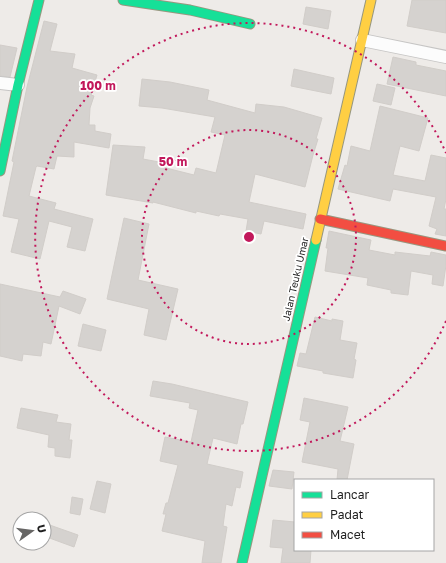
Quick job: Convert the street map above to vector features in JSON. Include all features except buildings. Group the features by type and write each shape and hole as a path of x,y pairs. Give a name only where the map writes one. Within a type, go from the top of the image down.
{"main road":[{"path":"0,171 18,85 40,0"},
{"path":"123,0 190,10 250,24"},
{"name":"Jalan Teuku Umar","path":"242,563 371,0"},
{"path":"320,219 446,246"}],"street":[{"path":"362,40 446,57"},
{"path":"0,83 18,85"}],"traffic: fast":[{"path":"0,171 18,85 39,0"},
{"path":"123,0 190,10 250,24"},
{"path":"242,563 316,240"}],"traffic: slow":[{"path":"316,240 371,0"}],"traffic: jam":[{"path":"320,219 446,246"}]}
